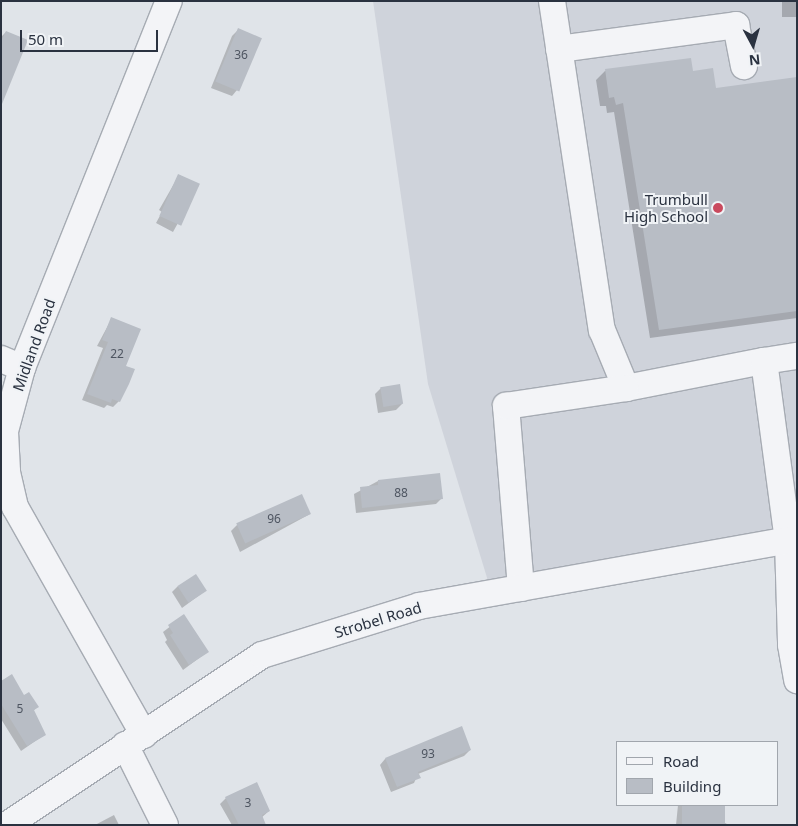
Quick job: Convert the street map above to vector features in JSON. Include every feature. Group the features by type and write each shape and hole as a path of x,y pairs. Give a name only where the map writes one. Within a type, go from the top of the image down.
{"street":[{"name":"Midland Road","path":"165,825 134,740 15,507 6,471 5,431 12,364 169,1"},
{"path":"552,1 602,330 626,388"},
{"path":"559,49 736,25 744,66"},
{"path":"521,588 506,406 626,388 797,356"},
{"path":"764,361 792,540 791,638 797,680"},
{"name":"Strobel Road","path":"8,825 262,655 419,606 792,540"}],"shaded area":[{"path":"373,1 797,1 797,527 488,581 428,384"}],"building":[{"path":"238,28 262,38 239,92 215,81"},
{"path":"6,31 28,40 2,104 1,41"},
{"name":"Trumbull High School","path":"691,58 693,71 713,68 716,88 797,77 797,311 659,330 623,103 616,105 614,97 609,98 605,69"},
{"path":"178,174 200,184 181,226 159,216"},
{"path":"111,317 141,329 126,366 135,369 129,384 120,402 112,399 111,403 87,394 108,342 102,340"},
{"path":"400,384 403,404 383,407 380,387"},
{"path":"440,473 443,499 362,508 360,487 378,485 378,480"},
{"path":"302,494 311,514 245,543 236,523"},
{"path":"196,574 207,591 188,603 178,586"},
{"path":"184,614 209,652 189,665 170,635 173,633 168,625"},
{"path":"12,674 24,695 29,692 39,707 34,710 46,735 27,746 1,704 1,681"},
{"path":"462,726 471,750 418,772 421,778 397,787 385,758"},
{"path":"257,782 270,811 262,815 266,825 239,825 225,797"},
{"path":"682,806 725,806 725,825 682,825"}],"place":[{"name":"Trumbull High School","path":"718,208"}]}
